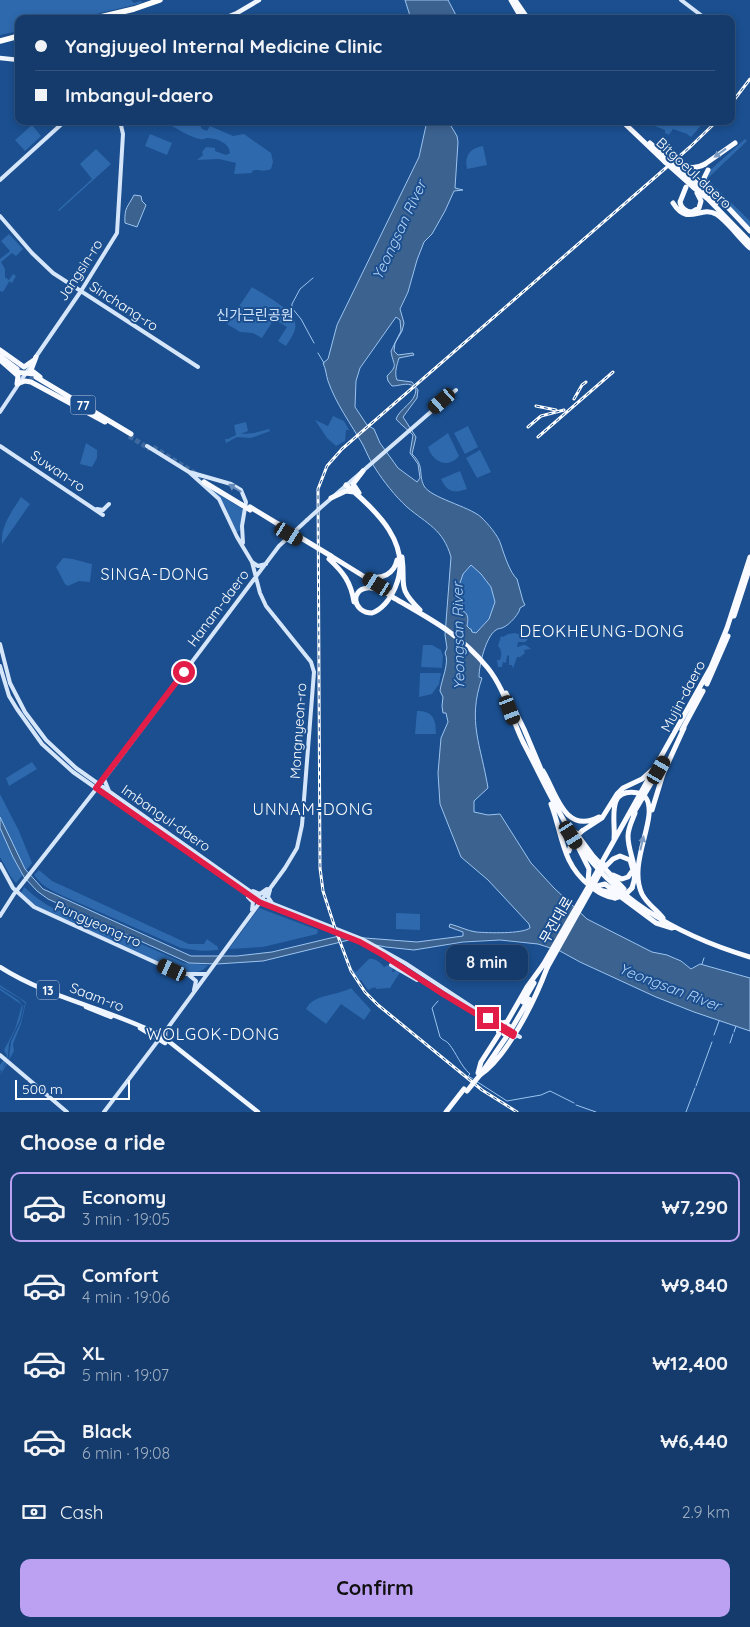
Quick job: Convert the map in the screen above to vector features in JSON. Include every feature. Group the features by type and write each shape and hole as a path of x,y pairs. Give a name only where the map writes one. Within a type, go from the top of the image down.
{"highway":[{"path":"153,4 160,0"},
{"path":"116,15 166,0"},
{"path":"510,0 516,15"},
{"path":"510,0 519,15"},
{"path":"515,0 524,15"},
{"path":"109,15 143,7"},
{"path":"0,40 15,36"},
{"name":"Bitgoeul-daero","path":"627,125 668,159"},
{"name":"Bitgoeul-daero","path":"631,125 711,197 750,237"},
{"path":"668,159 687,167 695,168 705,164 735,144"},
{"path":"740,228 726,209 705,187 702,180 708,170 704,178 706,184 750,231"},
{"path":"695,183 705,187"},
{"path":"695,183 701,198 701,205 697,210 688,212 671,199 673,203 682,213 688,215 706,212 717,215 750,248"},
{"name":"Bitgoeul-daero","path":"695,183 750,242"},
{"path":"682,208 680,202 686,187"},
{"path":"673,203 688,213 712,210 726,221 730,221"},
{"path":"0,351 17,368 18,374 25,373 34,378"},
{"path":"0,356 34,378"},
{"path":"0,360 17,368 26,367 36,357"},
{"path":"34,378 31,370 36,357"},
{"path":"17,368 17,384"},
{"path":"17,384 34,378"},
{"name":"77","path":"34,378 130,435"},
{"path":"358,494 353,484 363,470"},
{"path":"205,481 461,636 488,664 496,677 522,740 560,806 569,816 578,820 588,821 600,817 609,809"},
{"path":"347,484 386,523 398,547 403,564 404,588 410,604 459,638 496,677"},
{"path":"331,498 346,490 358,494"},
{"path":"330,557 348,578 357,609 363,614 372,615 386,605 396,588 400,571 398,547"},
{"path":"330,557 373,578 386,575 394,569 397,563 398,547"},
{"path":"387,592 370,587 361,590 356,597 358,607 364,612 372,613 389,599 398,578 398,547"},
{"name":"Mujin-daero","path":"603,868 613,843 711,667 723,639 750,558"},
{"name":"Mujin-daero","path":"603,868 710,677 725,644 750,568"},
{"path":"353,569 387,592"},
{"path":"663,918 645,899 639,883 639,858 663,774 688,719"},
{"path":"622,898 599,890 586,881 572,862 569,851 572,841 582,831 602,818 619,791 647,775 664,754"},
{"path":"539,767 562,822 588,864 592,883 588,890"},
{"path":"539,767 561,813 587,849 603,868 633,896 663,918 706,940 750,956"},
{"path":"539,767 568,859 575,871 586,882 599,892 614,898 624,896 632,888 634,882 635,868 628,834 636,810"},
{"path":"613,843 615,826 613,809 616,801 625,793 638,793"},
{"path":"646,798 650,807 648,823"},
{"path":"556,808 578,843 598,868 616,886 654,916 680,931"},
{"path":"450,1112 513,1033 545,966 592,883 603,868 613,859 620,856 630,860 633,868 630,875 622,879 603,868"},
{"path":"592,883 608,886 656,923 750,956"},
{"path":"488,1019 502,1023 507,1022 540,976"},
{"path":"479,1074 481,1062 500,1034 488,1019"},
{"path":"446,1112 466,1090"}],"main road":[{"path":"232,15 261,0"},
{"path":"237,15 261,0"},
{"path":"681,0 701,15"},
{"path":"0,59 15,61"},
{"path":"0,180 61,125"},
{"name":"Jangsin-ro","path":"0,412 81,291 118,230 123,134 121,125"},
{"name":"Sinchang-ro","path":"0,216 48,269 198,366"},
{"name":"Hanam-daero","path":"0,916 15,893 104,779 283,541 456,390"},
{"name":"Suwan-ro","path":"0,446 103,515"},
{"name":"Mongnyeon-ro","path":"146,446 205,481 237,486 245,496 246,506 242,532 244,548"},
{"name":"Mongnyeon-ro","path":"165,1031 292,857 301,836 314,672 311,662 266,606 258,588 252,562 237,537 219,499 205,481 189,472"},
{"path":"94,509 103,510 109,504"},
{"path":"252,562 258,566 266,564"},
{"path":"249,587 255,586 258,588"},
{"name":"Imbangul-daero","path":"0,644 10,683 28,717 54,749 87,779"},
{"name":"Imbangul-daero","path":"0,666 10,696 33,733 52,754 260,901 362,939 403,967"},
{"path":"87,779 104,779 109,795 99,794 89,798 90,790 87,779"},
{"name":"Pungyeong-ro","path":"0,864 15,893 31,905 172,970 187,974 206,974"},
{"path":"241,887 259,894 271,886"},
{"path":"252,912 261,906 271,905 268,896 271,886"},
{"path":"241,887 252,901 252,912"},
{"name":"Hanam-daero","path":"0,911 15,893"},
{"path":"391,965 403,967 488,1019"},
{"path":"403,967 443,994 513,1033"},
{"name":"Saam-ro","path":"0,969 32,984 154,1032 258,1112"},
{"name":"Saam-ro","path":"0,969 30,986 162,1038"},
{"path":"187,974 196,981 193,993"},
{"path":"154,1032 165,1031"},
{"path":"104,1112 162,1038 165,1031"},
{"path":"0,1055 66,1112"}],"green space":[{"path":"0,0 131,0 134,3 141,1 142,3 92,15 15,15 15,32 0,35"},
{"path":"32,125 41,136 25,151 15,140"},
{"path":"170,125 200,125 202,129 207,131 210,126 233,136 244,134 271,153 273,162 271,169 234,174 236,163 219,159 197,160 203,155 202,152 206,147 215,148 215,151 226,155 230,153 228,147 219,141 192,136"},
{"path":"702,125 691,137 673,129 669,135 665,133 665,130 655,126"},
{"path":"150,134 172,143 167,155 145,146"},
{"path":"745,139 747,141 707,179 750,221 750,230 706,183 706,176 709,171"},
{"path":"483,146 487,165 467,169 466,160 469,153"},
{"path":"96,149 111,164 59,211 92,179 80,164"},
{"path":"9,234 23,249 16,256 12,253 1,262 5,269 5,277 9,280 13,274 16,276 12,283 8,281 3,292 0,291 0,259 10,251 1,241"},
{"name":"신가근린공원","path":"252,287 272,299 292,316 295,329 286,346 278,341 287,327 274,319 262,338 253,333 240,332 227,324"},
{"path":"333,416 344,421 349,430 346,430 345,441 336,446 327,438 315,420 328,426"},
{"path":"246,422 248,431 241,434 269,429 270,431 251,438 237,437 226,443 225,439 236,435 234,425"},
{"path":"468,426 478,447 465,454 454,433"},
{"path":"448,433 459,456 445,463 436,460 428,447"},
{"path":"86,443 97,450 97,458 92,467 80,464"},
{"path":"480,450 491,472 477,478 466,458"},
{"path":"460,471 467,489 451,491 441,479"},
{"path":"211,489 244,510 240,531 236,532 225,506"},
{"path":"21,497 30,504 2,544 5,525"},
{"path":"63,558 92,564 90,582 79,581 68,586 65,584 56,567"},
{"path":"471,565 491,587 495,602 490,619 476,633 472,632 467,626 468,618 463,611 461,587 459,587 463,574"},
{"path":"515,633 528,639 525,642 518,642 517,647 525,645 531,649 524,650 525,653 517,657 513,669 512,665 509,665 509,655 507,656 506,663 503,662 502,667 498,667 497,660 500,660 501,654 498,646 501,636"},
{"path":"423,645 432,645 441,650 443,656 442,668 421,667"},
{"path":"420,673 441,673 439,684 432,694 419,697"},
{"path":"417,711 430,714 434,720 436,734 415,734"},
{"path":"32,762 37,769 9,786 6,778"},
{"path":"0,794 19,831 32,863 16,883 0,857"},
{"path":"39,870 52,881 189,944 204,944 207,939 218,947 218,950 202,951 181,948 61,895 46,887 37,879 34,875"},
{"path":"24,887 53,908 72,913 184,963 208,965 198,972 176,971 36,906 21,893"},
{"path":"259,908 318,930 317,934 263,947 229,949"},
{"path":"396,913 420,914 420,930 396,929"},
{"path":"369,959 380,962 384,967 388,965 393,969 392,972 396,969 400,972 390,988 376,989 375,987 368,990 361,980 357,980 351,968 356,972"},
{"path":"0,985 26,1002 21,1024 13,1044 14,1051 0,1076 2,1070 0,1071 0,1065 7,1056 4,1050 15,1029 22,1005 0,990 0,988 18,1000 23,1006 20,1020 9,1043 8,1056 2,1069 9,1058 11,1042 21,1021 25,1003 0,987"},
{"path":"351,988 371,1010 364,1020 341,1004 326,1024 306,1009 309,1004 320,998"}],"water":[{"path":"405,0 448,0 456,15 410,15"},
{"name":"Yeongsan River","path":"426,125 450,125 457,136 458,142 455,188 463,190 454,191 432,234 424,242 408,292 400,309 404,323 402,331 395,343 394,351 398,355 413,353 414,355 399,358 396,375 397,380 412,382 418,390 417,398 403,417 416,437 412,454 419,462 424,486 434,494 475,513 490,526 498,537 510,568 517,579 525,605 520,608 509,624 492,633 486,644 480,665 479,677 482,678 475,720 488,788 474,801 474,812 488,815 500,814 531,863 587,919 652,952 667,955 681,961 691,969 700,964 750,978 750,1031 656,997 560,951 538,944 500,940 463,942 414,950 349,940 263,961 217,964 189,963 48,899 37,891 24,877 0,828 0,817 25,869 43,889 191,956 237,956 272,952 339,936 417,942 463,936 463,932 449,927 450,924 470,931 496,933 530,928 529,924 488,880 461,857 440,804 438,773 441,738 448,722 446,713 443,713 443,697 440,691 445,672 445,653 447,648 445,635 451,557 448,548 439,533 407,507 378,473 335,398 323,363 328,359 337,325 419,157","holes":["396,317 400,320 401,331 391,351 394,367 387,376 388,381 392,386 409,384 416,390 413,398 396,419 413,435 410,453 418,464 420,478 417,482 398,468 380,443 374,429 367,425 355,407 356,381 360,368","471,565 491,587 495,602 489,619 476,633 472,632 467,626 468,617 463,611 461,589 459,586 463,574"]},
{"path":"134,195 141,196 142,201 146,205 137,227 125,223 126,210"}],"waterway":[{"path":"313,278 300,289 292,304 292,308 301,319 314,343"},
{"path":"318,353 324,363"},
{"path":"702,964 704,958"},
{"path":"438,1001 432,1008 440,1037 449,1044 470,1074 468,1076 473,1079"},
{"name":"Yeongsan River","path":"714,1035 719,1021"},
{"path":"734,1032 736,1026"},
{"path":"730,1043 733,1034"},
{"path":"696,1086 712,1042"},
{"path":"476,1081 507,1101 541,1095 550,1091 574,1103"},
{"path":"686,1112 695,1088"},
{"path":"576,1105 596,1112"}],"tunnel":[{"path":"18,366 29,373"},
{"path":"23,373 34,380"},
{"path":"129,436 150,449"},
{"path":"153,447 206,480"}],"railway":[{"path":"735,99 750,79"},
{"path":"517,1112 482,1090 378,1005 365,992 351,971 323,891 320,868 318,489 327,466 342,449 690,147 713,125"},
{"path":"538,437 613,372"},
{"path":"574,399 582,385 586,382"},
{"path":"536,406 556,410"},
{"path":"528,427 541,416 564,410"}],"district":[{"name":"SINGA-DONG","path":"155,574"},
{"name":"DEOKHEUNG-DONG","path":"602,631"},
{"name":"UNNAM-DONG","path":"313,809"},
{"name":"WOLGOK-DONG","path":"213,1034"}],"route":[{"path":"184,672 96,788 259,902 360,942 513,1036 514,1033 488,1018"}]}
